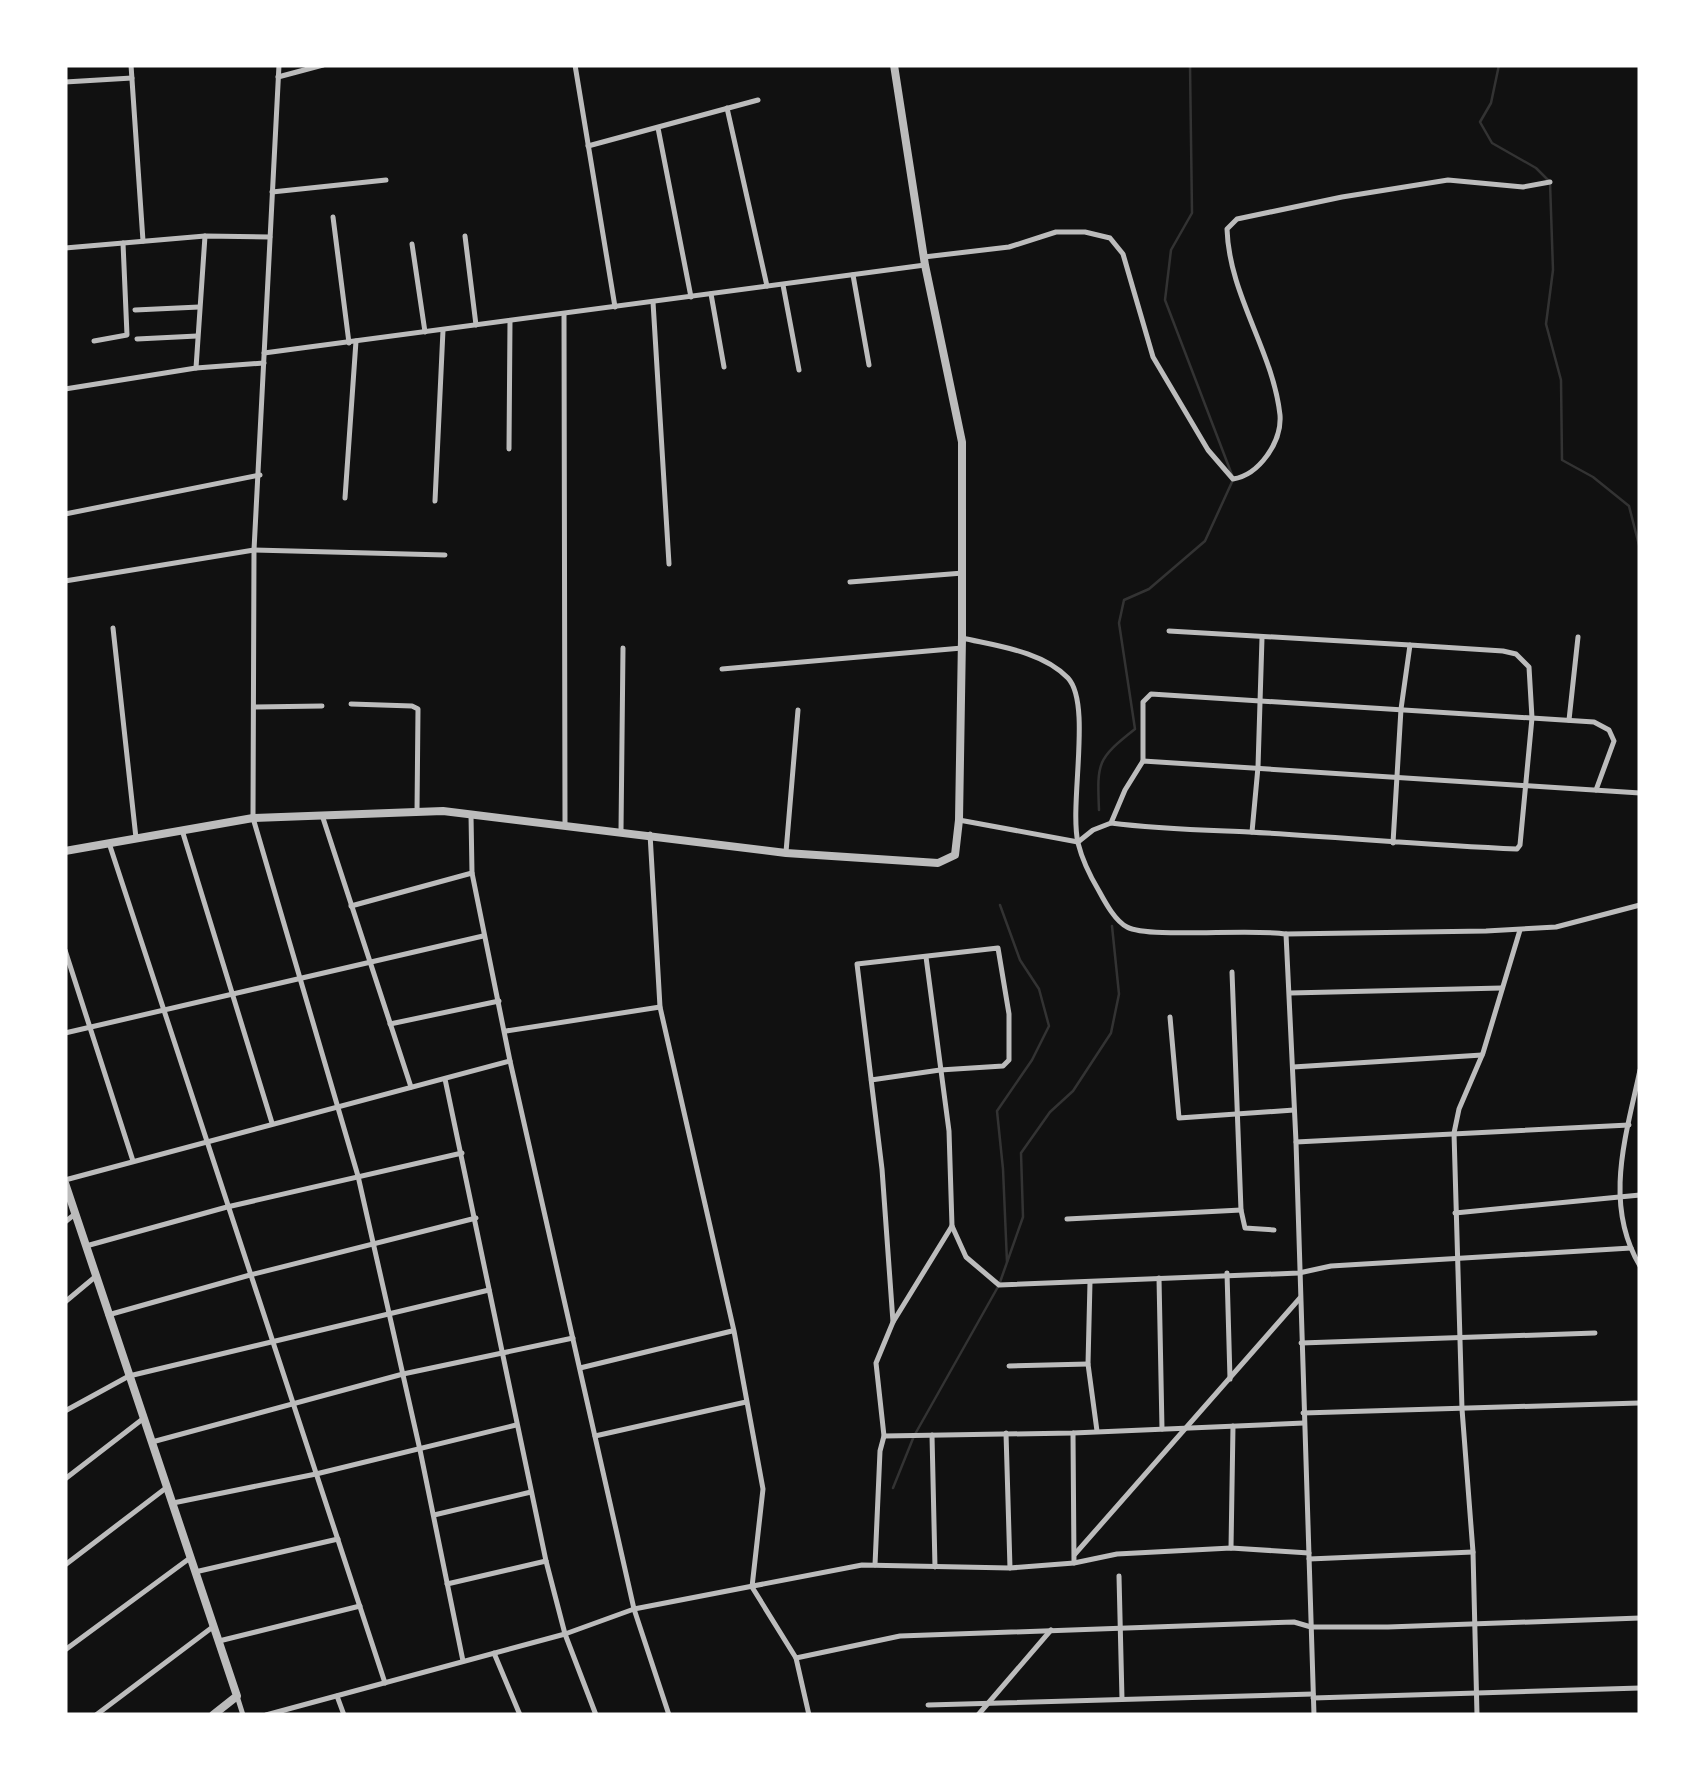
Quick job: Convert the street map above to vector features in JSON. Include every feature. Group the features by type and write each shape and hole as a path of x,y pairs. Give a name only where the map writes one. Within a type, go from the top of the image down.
{"street":[{"path":"131,65 143,240"},
{"path":"279,65 254,550 253,818 298,978 340,1106 375,1243 463,1661"},
{"path":"278,76 323,65"},
{"path":"575,65 616,307"},
{"path":"65,851 253,818 417,812 621,830 786,853 943,862 955,855 962,643 962,442 925,261 894,65"},
{"path":"65,82 132,78"},
{"path":"588,146 758,100"},
{"path":"727,108 767,286"},
{"path":"658,127 692,296"},
{"path":"272,192 386,180"},
{"path":"264,354 853,275 1009,247 1056,232 1084,232 1110,238 1123,254 1153,357 1208,450 1233,479 1250,474 1269,453 1280,418 1262,350 1233,272 1228,230 1237,219 1448,180 1523,187 1550,182"},
{"path":"333,217 352,342 345,498"},
{"path":"65,248 205,236 270,237"},
{"path":"196,368 205,236"},
{"path":"466,236 476,325"},
{"path":"94,341 127,335 123,243"},
{"path":"412,244 426,332"},
{"path":"853,275 869,365"},
{"path":"783,284 799,370"},
{"path":"710,294 724,367"},
{"path":"653,302 669,564"},
{"path":"135,310 199,307"},
{"path":"564,314 565,824"},
{"path":"509,450 510,321"},
{"path":"435,501 442,330"},
{"path":"138,339 197,336"},
{"path":"65,389 196,368 264,363"},
{"path":"65,514 260,474"},
{"path":"65,581 254,550 445,555"},
{"path":"850,582 962,574"},
{"path":"113,628 136,838"},
{"path":"959,820 1078,842 1112,822 1517,849 1520,845 1532,718 1528,667 1516,654 1169,631"},
{"path":"1569,720 1578,637"},
{"path":"1252,832 1262,638"},
{"path":"722,668 962,643 1015,650 1042,661 1069,679 1078,696 1078,842 1098,890 1126,927 1155,932 1261,930 1286,934 1520,929 1578,924 1640,905"},
{"path":"1393,842 1401,709 1410,645"},
{"path":"621,830 623,648"},
{"path":"1112,822 1125,790 1143,762 1143,702 1147,696 1594,722 1609,730 1614,741 1596,790"},
{"path":"351,704 412,706 418,710 417,812"},
{"path":"254,707 322,706"},
{"path":"786,853 798,710"},
{"path":"1143,762 1640,793"},
{"path":"322,815 411,1087"},
{"path":"472,815 472,873 510,1061 634,1609 669,1715"},
{"path":"182,830 272,1124"},
{"path":"650,834 660,1007 734,1330 763,1489 752,1587 796,1658 809,1715"},
{"path":"109,843 385,1683"},
{"path":"350,906 472,873"},
{"path":"1477,1715 1454,1134 1520,929"},
{"path":"1286,934 1314,1715"},
{"path":"65,1032 483,936"},
{"path":"871,1080 1002,1066 1009,1060 1009,1014 998,948 857,964 871,1080 882,1169 892,1322"},
{"path":"65,950 133,1161"},
{"path":"926,956 949,1131 952,1226 966,1257 999,1286 1298,1273 1331,1266 1631,1248"},
{"path":"1232,972 1240,1210 1245,1228 1274,1230"},
{"path":"1290,992 1503,988"},
{"path":"388,1024 500,1001"},
{"path":"506,1031 660,1007"},
{"path":"1170,1017 1179,1118 1294,1110"},
{"path":"1293,1068 1482,1055"},
{"path":"244,1715 65,1181 510,1061"},
{"path":"1640,1070 1618,1198 1620,1215 1640,1266"},
{"path":"445,1079 546,1561 565,1634 596,1715"},
{"path":"1296,1142 1629,1125"},
{"path":"85,1246 358,1176 462,1154"},
{"path":"1455,1213 1640,1195"},
{"path":"1068,1219 1240,1210"},
{"path":"65,1222 76,1214"},
{"path":"108,1315 476,1218"},
{"path":"874,1566 884,1436 876,1363 892,1322 952,1226"},
{"path":"1227,1274 1230,1380"},
{"path":"65,1302 95,1277"},
{"path":"1159,1278 1162,1429"},
{"path":"1090,1282 1088,1364 1097,1431"},
{"path":"65,1411 129,1376 489,1290"},
{"path":"1075,1554 1300,1298"},
{"path":"580,1368 734,1330"},
{"path":"1301,1343 1594,1333"},
{"path":"152,1442 403,1374 573,1338"},
{"path":"1010,1366 1088,1364"},
{"path":"595,1436 746,1402"},
{"path":"1303,1413 1639,1403"},
{"path":"65,1479 144,1418"},
{"path":"172,1503 316,1474 516,1424"},
{"path":"884,1436 1304,1424"},
{"path":"1231,1548 1234,1426"},
{"path":"1073,1433 1074,1564"},
{"path":"1006,1434 1010,1568"},
{"path":"932,1435 936,1568"},
{"path":"65,1565 166,1488"},
{"path":"434,1515 531,1492"},
{"path":"195,1572 338,1540"},
{"path":"270,1715 565,1634 634,1609 862,1565 1010,1568 1074,1564 1117,1554 1231,1548 1309,1556 1472,1552"},
{"path":"65,1650 190,1558"},
{"path":"447,1584 546,1561"},
{"path":"1119,1576 1122,1699"},
{"path":"219,1641 360,1606"},
{"path":"796,1658 900,1636 1294,1622 1311,1627 1640,1618"},
{"path":"96,1715 214,1626"},
{"path":"978,1715 1050,1630"},
{"path":"494,1653 519,1714 510,1715"},
{"path":"928,1705 1476,1695 1640,1688"},
{"path":"213,1715 237,1696"},
{"path":"337,1696 344,1715"}],"waterway":[{"path":"1190,65 1192,213 1171,250 1165,300 1232,475"},
{"path":"1499,65 1491,103 1480,122 1492,143 1536,168 1550,182 1553,270 1546,324 1561,380 1562,460 1593,477 1629,506 1640,549"},
{"path":"1099,810 1102,763 1135,729 1119,623 1124,600 1149,589 1205,541 1232,482"},
{"path":"1000,905 1020,960 1039,989 1049,1026 1032,1060 997,1111 1007,1262"},
{"path":"893,1488 914,1436 999,1285 1023,1217 1021,1153 1050,1112 1073,1091 1111,1033 1119,994 1112,926"}]}
